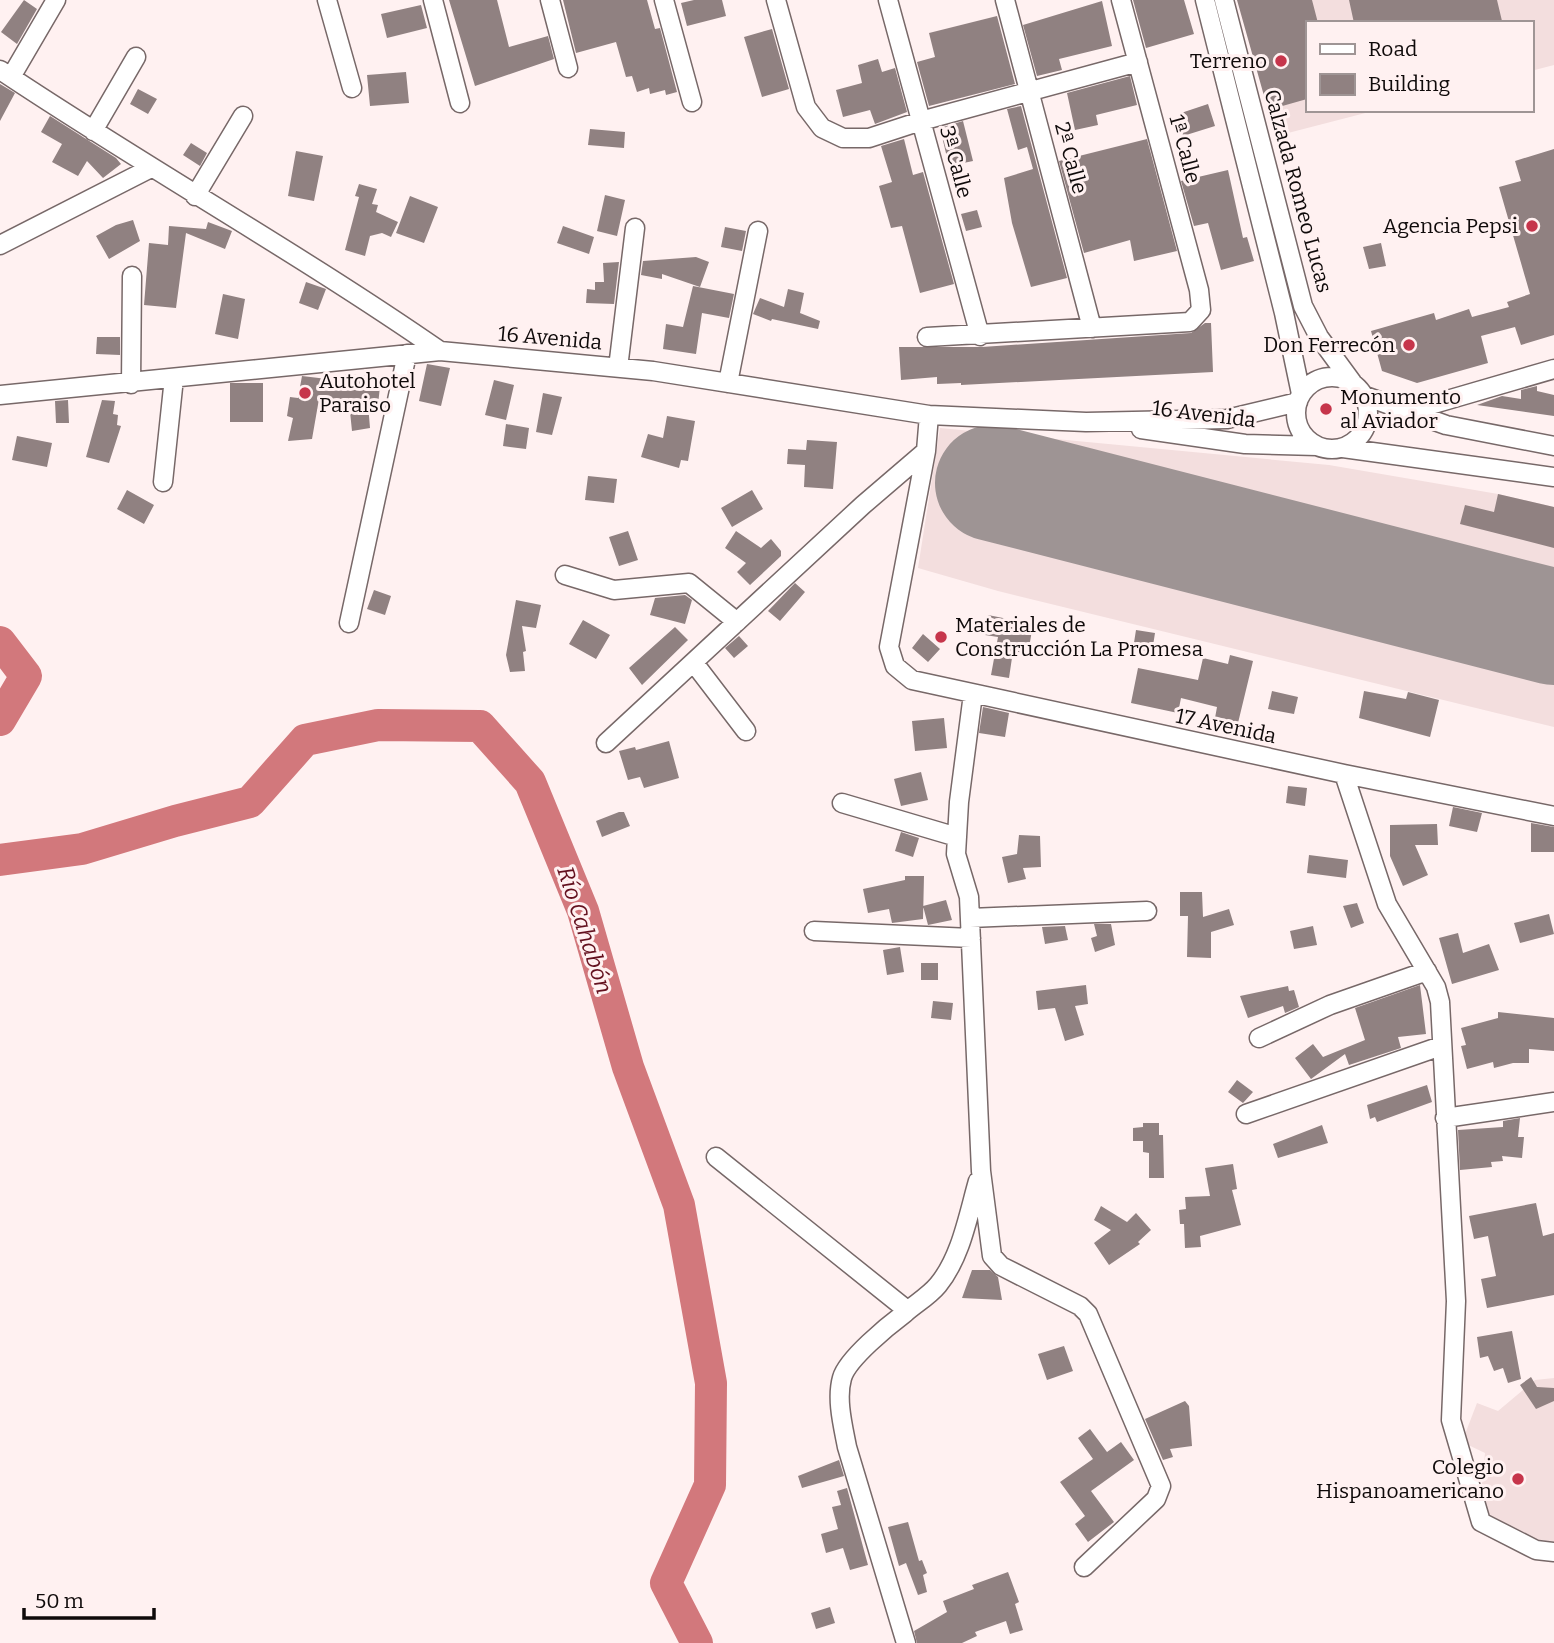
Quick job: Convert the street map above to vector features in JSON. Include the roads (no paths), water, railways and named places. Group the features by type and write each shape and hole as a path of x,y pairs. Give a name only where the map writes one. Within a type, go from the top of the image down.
{"street":[{"path":"56,0 5,74 195,196 354,291 440,351"},
{"path":"327,0 352,88"},
{"path":"433,0 460,103"},
{"path":"550,0 568,68"},
{"path":"663,0 692,102"},
{"path":"776,0 806,107 822,128 843,138 869,138 921,121 1138,62"},
{"name":"3ª Calle","path":"888,0 980,336"},
{"name":"2ª Calle","path":"1005,0 1092,328"},
{"name":"1ª Calle","path":"1092,328 1190,322 1201,310 1199,290 1121,0"},
{"name":"Calzada Romeo Lucas","path":"1205,0 1284,313 1299,398"},
{"name":"Calzada Romeo Lucas","path":"1224,0 1303,306 1318,337 1352,382"},
{"path":"93,131 136,57"},
{"path":"195,196 243,116"},
{"path":"0,246 151,168"},
{"path":"618,368 635,228"},
{"path":"728,383 758,232"},
{"path":"131,383 132,276"},
{"path":"927,337 1092,328"},
{"name":"16 Avenida","path":"4,395 268,366 440,351 618,368 929,415 1086,422 1227,419 1299,398"},
{"path":"349,623 407,354"},
{"path":"1406,412 1554,369"},
{"path":"1554,446 1446,425 1365,396 1352,382 1330,376 1308,385 1299,398 1296,413 1301,433 1317,446 1554,477"},
{"path":"163,482 174,378"},
{"path":"1343,448 1363,433 1368,421 1365,396"},
{"path":"606,743 863,505 926,451 929,415"},
{"name":"16 Avenida","path":"1086,422 1245,443 1317,446"},
{"name":"17 Avenida","path":"926,451 889,647 895,666 912,680 1344,774 1554,816"},
{"path":"565,575 614,590 689,583 737,622"},
{"path":"694,663 747,731"},
{"path":"973,694 956,854 969,897 981,1171 992,1256 1001,1266 1080,1306 1088,1314 1158,1472 1161,1486 1156,1499 1084,1567"},
{"path":"1344,774 1387,904 1427,971 1440,1002 1456,1301 1451,1420 1481,1522 1536,1550 1554,1552"},
{"path":"842,803 957,837"},
{"path":"970,918 1147,911"},
{"path":"814,931 971,938"},
{"path":"1259,1038 1330,1005 1427,971"},
{"path":"1246,1114 1441,1046"},
{"path":"1445,1118 1554,1102"},
{"path":"716,1157 908,1310"},
{"path":"906,1643 847,1447 841,1405 842,1378 846,1368 908,1310 937,1287 951,1265 981,1171"}],"waterway":[{"name":"Río Cahabón","path":"0,642 26,676 0,720"},
{"name":"Río Cahabón","path":"0,860 82,849 250,802 305,740 378,725 480,726 530,782 583,911 628,1067 679,1205 711,1383 710,1485 666,1583 697,1643"}],"place":[{"name":"Terreno","path":"1281,61"},
{"name":"Agencia Pepsi","path":"1532,226"},
{"name":"Don Ferrecón","path":"1409,345"},
{"name":"Autohotel Paraiso","path":"305,393"},
{"name":"Monumento al Aviador","path":"1326,409"},
{"name":"Materiales de Construcción La Promesa","path":"941,637"},
{"name":"Colegio Hispanoamericano","path":"1518,1479"}]}
